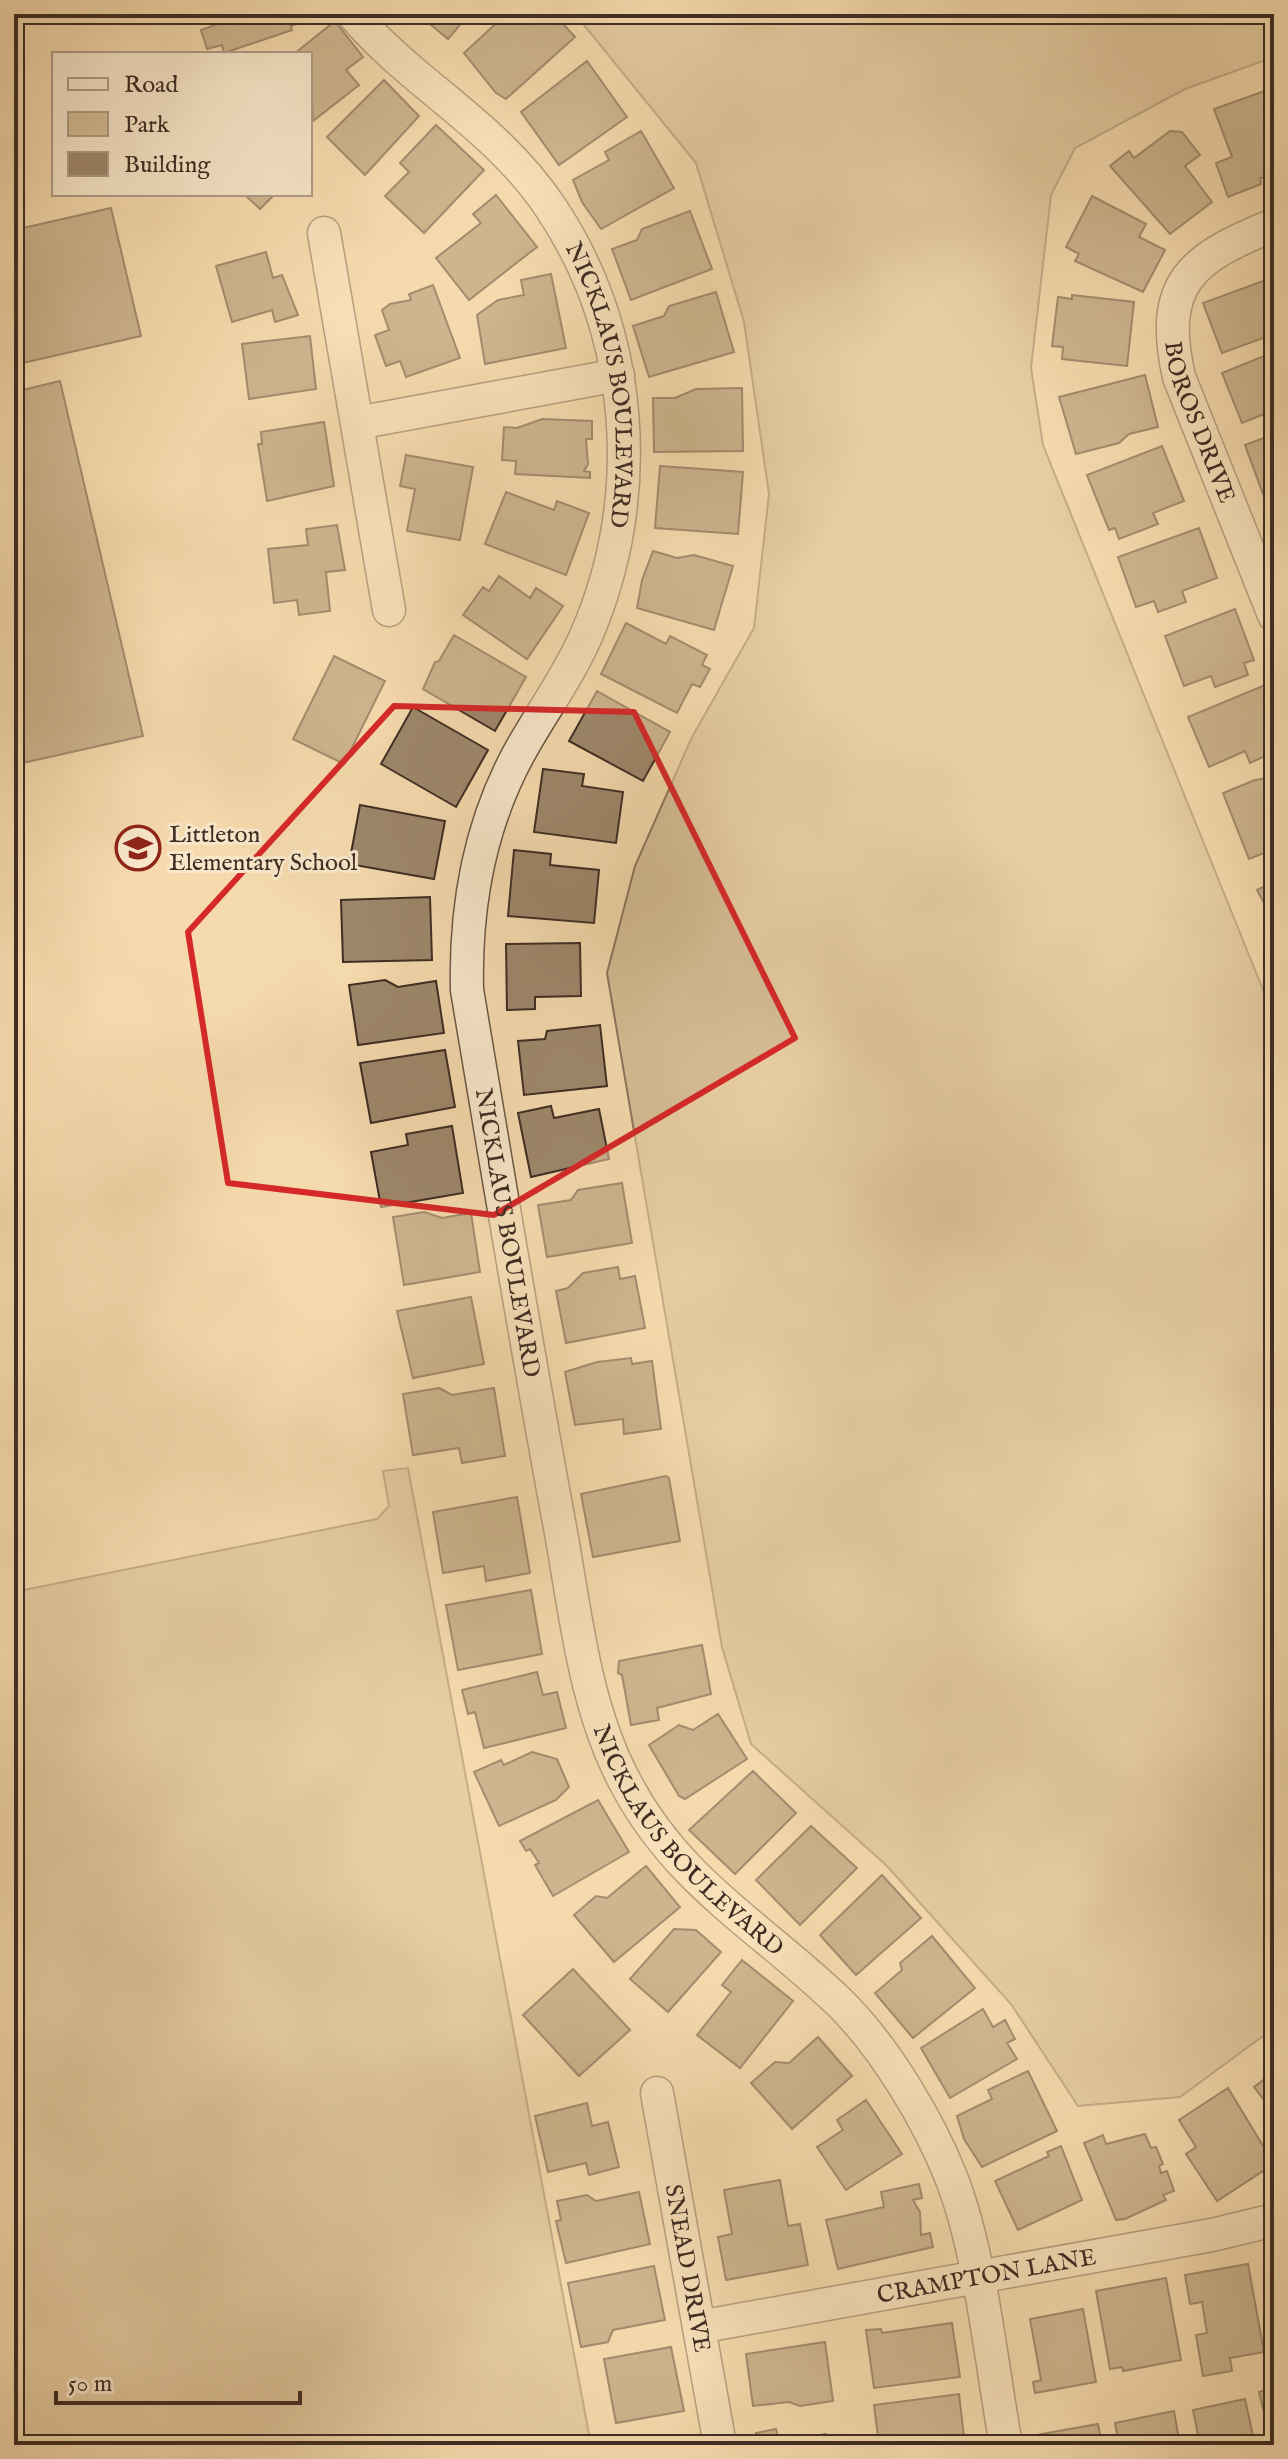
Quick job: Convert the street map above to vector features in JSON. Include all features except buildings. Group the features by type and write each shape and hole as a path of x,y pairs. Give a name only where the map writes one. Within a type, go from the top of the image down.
{"street":[{"name":"NICKLAUS BOULEVARD","path":"353,14 388,49 464,112 525,173 559,223 593,290 608,332 618,375 625,484 611,563 574,661 502,788 479,857 468,916 467,990 542,1428 592,1694 620,1774 640,1812 689,1874 839,2003 891,2067 951,2177 976,2279 1006,2445"},
{"name":"BOROS DRIVE","path":"1274,225 1229,243 1197,265 1174,299 1170,338 1179,377 1274,615"},
{"path":"324,233 389,610"},
{"path":"357,423 618,375"},
{"name":"SNEAD DRIVE","path":"657,2093 720,2445"},
{"name":"CRAMPTON LANE","path":"699,2327 976,2279 1274,2220"}],"highlighted area":[{"path":"394,706 634,712 795,1038 494,1215 228,1183 188,932"}],"green space":[{"path":"575,14 1274,14 1274,57 1185,89 1075,148 1051,195 1031,368 1043,445 1274,1017 1274,2028 1180,2097 1078,2106 1011,2004 886,1865 751,1744 722,1647 607,973 635,866 692,737 754,628 769,494 744,322 696,163"},
{"path":"408,1468 591,2445 14,2445 14,1592 377,1519 389,1506 383,1471"}],"place":[{"name":"Littleton Elementary School","path":"138,848"}]}
